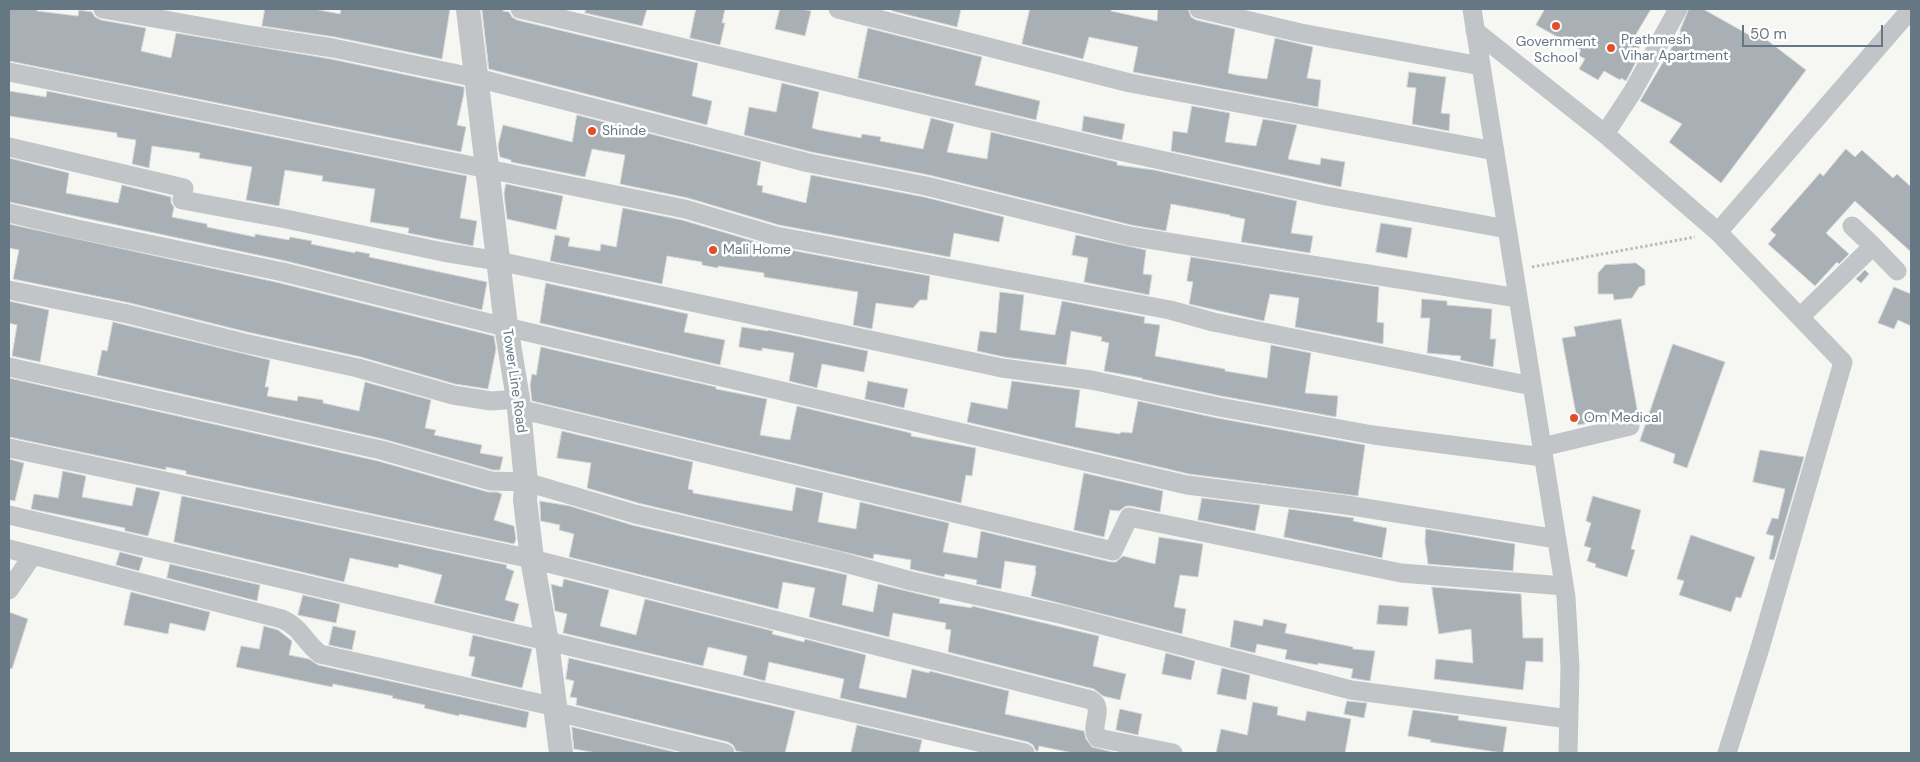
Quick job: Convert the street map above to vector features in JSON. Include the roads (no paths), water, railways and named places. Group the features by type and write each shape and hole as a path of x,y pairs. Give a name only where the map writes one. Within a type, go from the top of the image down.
{"street":[{"path":"103,9 249,36 333,48 477,78 809,162 926,186 1129,236 1518,298"},
{"name":"Tower Line Road","path":"468,9 506,326 519,404 526,482 525,500 532,559 547,642 562,753"},
{"path":"520,9 1101,147 1326,196 1507,228"},
{"path":"838,9 1130,83 1495,152"},
{"path":"1199,9 1302,33 1481,66"},
{"path":"1472,9 1564,586 1570,668 1568,753"},
{"path":"1605,134 1633,91 1678,9"},
{"path":"1718,232 1911,9"},
{"path":"1476,31 1605,134 1718,232 1843,362 1763,638 1727,753"},
{"path":"9,72 685,209 776,236 1170,310 1213,322 1532,386"},
{"path":"9,147 184,188 182,200 286,219 443,252 498,261 1002,368 1091,380 1218,407 1373,435 1542,452 1630,426"},
{"path":"9,213 283,272 1187,485 1346,506 1557,539"},
{"path":"1852,226 1897,271"},
{"path":"1800,317 1873,246"},
{"path":"9,290 128,314 244,343 358,368 453,395 519,404 1112,551 1129,517 1401,572 1564,586"},
{"path":"9,367 381,450 491,481 526,482 635,514 838,561 911,581 1064,615 1351,690 1569,719"},
{"path":"9,448 532,559 1091,700 1096,703 1098,708 1095,732 1098,738 1173,753"},
{"path":"9,515 1025,753"},
{"path":"9,549 282,619 293,624 311,647 320,654 556,709 725,753"},
{"path":"9,590 33,555"}],"place":[{"name":"Government School","path":"1556,26"},
{"name":"Prathmesh Vihar Apartment","path":"1611,48"},
{"name":"Shinde","path":"592,131"},
{"name":"Mali Home","path":"713,250"},
{"name":"Om Medical","path":"1574,418"}]}
